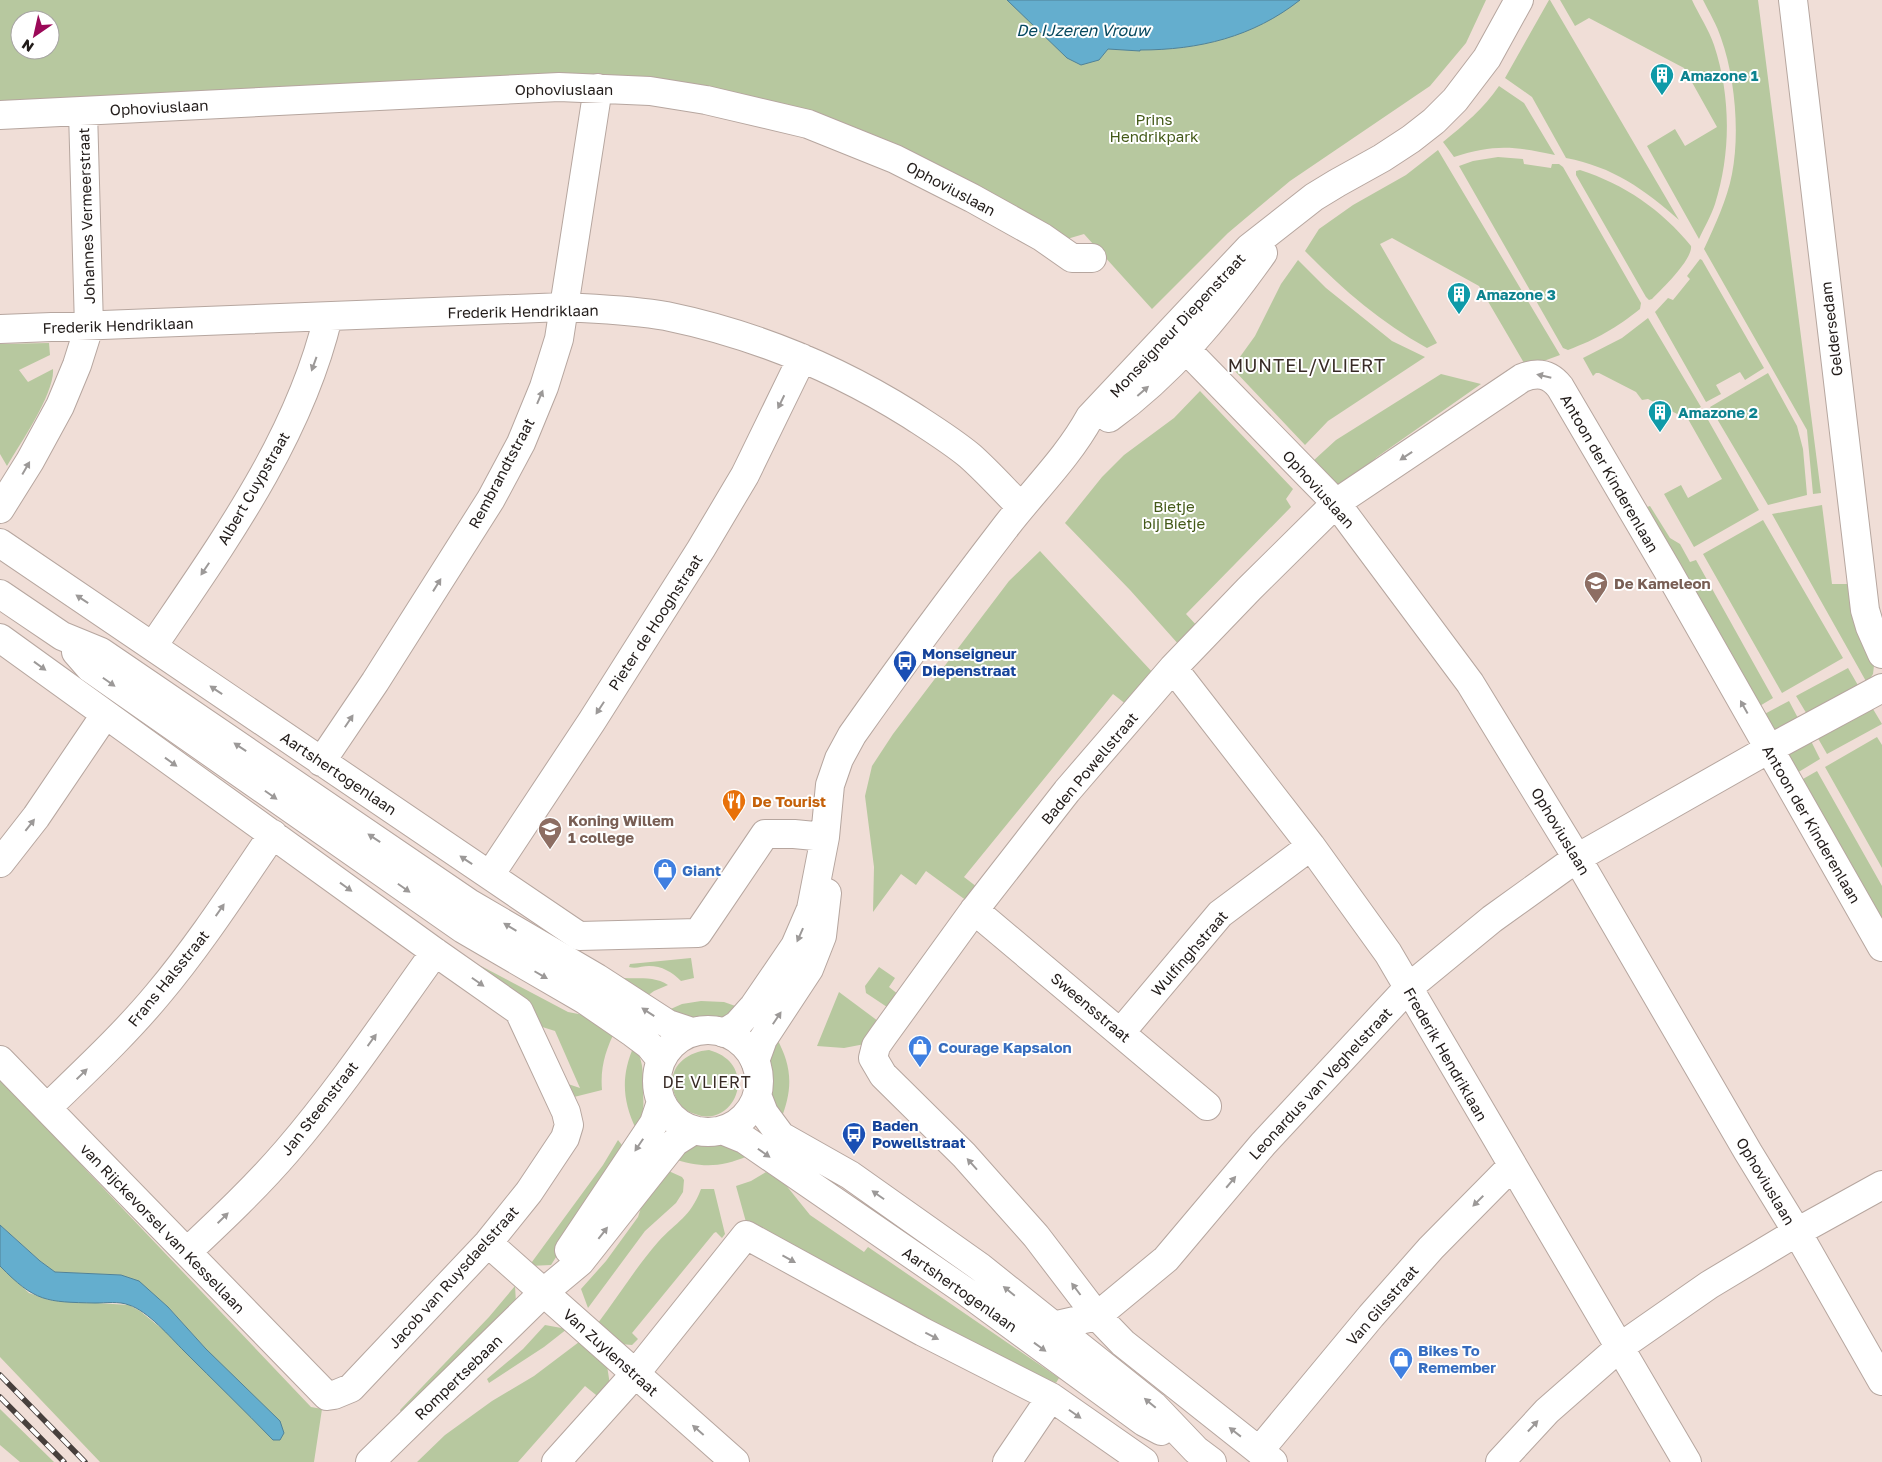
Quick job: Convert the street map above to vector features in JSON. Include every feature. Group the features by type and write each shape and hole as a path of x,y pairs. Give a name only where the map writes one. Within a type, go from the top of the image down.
{"street":[{"name":"Monseigneur Diepenstraat","path":"724,1032 737,1025 754,1006 795,946 811,909 825,837 830,785 839,759 852,735 900,666 1021,507 1076,442 1090,417 1178,341 1250,248 1314,197 1412,140 1434,121 1455,100 1487,58 1518,0"},
{"name":"Geldersedam","path":"1793,0 1865,610 1882,654"},
{"name":"Ophoviuslaan","path":"0,115 559,87 650,91 706,100 808,124 895,159 972,198 1042,237 1072,258 1092,258"},
{"name":"Rembrandtstraat","path":"321,762 375,682 491,499 521,443 544,387 559,339 598,88"},
{"name":"Johannes Vermeerstraat","path":"0,509 30,461 60,406 77,365 89,326 83,111"},
{"name":"Frederik Hendriklaan","path":"0,329 564,307 606,309 665,316 733,333 760,342 840,375 885,399 925,424 970,456 1021,507"},
{"name":"Albert Cuypstraat","path":"152,646 208,564 270,463 301,400 322,344 328,317"},
{"name":"Ophoviuslaan","path":"1178,341 1336,503 1470,683 1578,858 1882,1380"},
{"name":"Pieter de Hooghstraat","path":"490,875 554,779 701,549 745,475 802,358"},
{"name":"Antoon der Kinderenlaan","path":"1336,503 1522,378 1532,374 1543,374 1554,379 1668,571 1882,947"},
{"name":"Baden Powellstraat","path":"1097,1316 1036,1236 964,1155 883,1075 873,1058 876,1046 974,910 1067,791 1173,668 1336,503"},
{"name":"Aartshertogenlaan","path":"0,543 579,936 698,933 765,834 825,837"},
{"path":"0,594 62,636 101,652 469,902 597,978 668,1024 692,1032"},
{"path":"62,636 90,668 463,929 585,1000 649,1045 661,1060"},
{"path":"0,638 435,952"},
{"name":"Frederik Hendriklaan","path":"1173,668 1312,846 1388,953 1687,1462"},
{"name":"Leonardus van Veghelstraat","path":"1097,1316 1166,1259 1263,1144 1408,988 1492,918 1578,858 1769,749 1882,688"},
{"path":"0,864 36,817 105,714"},
{"name":"Frans Halsstraat","path":"47,1108 110,1048 158,994 201,938 273,834"},
{"name":"Monseigneur Diepenstraat","path":"755,1061 763,1039 809,969 822,936 829,868 825,837"},
{"name":"Wulfinghstraat","path":"1121,1032 1220,914 1312,846"},
{"path":"310,861 353,852"},
{"name":"Sweensstraat","path":"974,910 1208,1106"},
{"name":"Jacob van Ruysdaelstraat","path":"327,1396 351,1388 488,1243 529,1192 565,1138 569,1125 566,1112 519,1011 435,952"},
{"name":"Jan Steenstraat","path":"188,1251 245,1196 287,1151 337,1089 435,952"},
{"path":"703,1030 724,1032 737,1039 748,1049 755,1061 758,1072 757,1094 752,1106 744,1117 734,1125 712,1132 694,1130 674,1120 661,1102 657,1088 657,1074 661,1060 674,1043 692,1032 703,1030"},
{"name":"van Rijckevorsel van Kessellaan","path":"0,1060 188,1251 327,1396"},
{"name":"Aartshertogenlaan","path":"757,1094 764,1113 781,1136 850,1175 980,1267 1154,1406 1204,1456"},
{"name":"Rompertsebaan","path":"544,1292 565,1256 654,1123 661,1102"},
{"name":"Rompertsebaan","path":"370,1462 544,1292 580,1262 675,1142 694,1130"},
{"name":"Aartshertogenlaan","path":"722,1130 744,1139 888,1238 1144,1422 1204,1456"},
{"name":"Van Gilsstraat","path":"1266,1456 1371,1316 1431,1248 1512,1166"},
{"path":"1500,1462 1547,1411 1620,1347 1709,1285 1797,1232 1882,1185"},
{"path":"556,1462 635,1374 746,1236 923,1332 1051,1397 1144,1462"},
{"name":"Van Zuylenstraat","path":"488,1243 735,1462"},
{"path":"1053,1326 1097,1316 1123,1343 1266,1456"},
{"path":"1007,1462 1051,1397"}],"green space":[{"name":"Prins Hendrikpark","path":"0,0 1486,0 1466,43 1430,86 1290,181 1228,233 1152,309 1084,234 1067,239 711,91 68,98 0,101"},
{"path":"1549,0 1679,220 1653,198 1613,173 1566,158 1532,97 1505,78"},
{"path":"1560,0 1692,0 1712,39 1720,64 1724,84 1727,124 1724,165 1720,185 1713,208 1699,239 1647,146 1675,129 1685,146 1717,127 1684,68 1589,18 1575,26"},
{"path":"1703,0 1758,0 1821,493 1813,494 1807,430 1704,249 1730,184 1736,141 1736,123 1733,87 1726,53 1717,28"},
{"path":"1499,86 1524,103 1555,155 1516,148 1493,148 1454,157 1443,142 1480,109"},
{"path":"1438,150 1560,355 1541,362 1524,363 1479,286 1392,238 1380,244 1437,343 1427,348 1393,327 1362,304 1305,251 1319,229 1353,205 1406,175"},
{"path":"1498,157 1523,159 1524,164 1551,168 1552,164 1559,164 1563,167 1641,303 1640,309 1623,322 1588,342 1568,350 1563,348 1459,166 1473,161"},
{"path":"1580,170 1612,183 1641,200 1668,221 1691,246 1690,252 1682,266 1652,299 1649,300 1646,297 1576,175 1576,171"},
{"path":"1700,259 1764,368 1745,380 1740,372 1716,385 1721,394 1706,402 1655,312 1668,298 1673,300 1690,279 1687,276"},
{"path":"1298,260 1326,288 1392,341 1425,357 1328,421 1305,445 1232,368 1255,336 1281,284"},
{"path":"1648,318 1701,407 1683,417 1648,399 1642,400 1636,392 1599,373 1593,376 1583,358 1622,338"},
{"path":"49,343 50,355 19,370 28,382 53,369 52,379 43,404 7,466 0,454 0,344"},
{"path":"1768,373 1797,426 1803,449 1807,495 1768,505 1710,407"},
{"path":"1441,374 1481,384 1377,457 1340,489 1313,461 1336,440"},
{"name":"Bietje bij Bietje","path":"1200,391 1293,489 1286,499 1291,507 1186,614 1199,628 1180,646 1130,590 1065,523 1102,477 1124,455 1174,418"},
{"path":"1703,411 1759,510 1694,547 1664,494 1681,485 1688,498 1722,479 1688,419"},
{"path":"1822,505 1832,584 1851,584 1875,657 1873,674 1867,683 1772,514"},
{"path":"1650,506 1670,538 1680,544 1690,562 1696,560 1773,698 1753,710 1755,700 1647,507"},
{"path":"1763,520 1843,658 1782,693 1703,554"},
{"path":"1040,551 1154,674 1127,705 1113,694 964,877 977,887 967,901 926,871 916,885 901,874 873,912 874,867 865,796 872,766 893,734 1009,581"},
{"path":"1848,668 1859,687 1808,716 1796,696"},
{"path":"1789,701 1799,720 1787,727 1774,729 1759,717"},
{"path":"1870,704 1882,724 1827,754 1816,735"},
{"path":"1809,737 1820,759 1792,776 1787,757 1791,749"},
{"path":"1877,737 1882,745 1882,868 1825,767"},
{"path":"1817,771 1882,886 1882,921 1796,783"},
{"path":"691,958 694,978 681,981 662,968 649,966 629,967 630,964"},
{"path":"481,966 568,1012 594,1017 616,1029 604,1058 602,1090 570,1098 559,1081 580,1088 555,1031 533,1024 476,974"},
{"path":"879,967 895,978 889,987 899,995 887,1007 866,993 865,986"},
{"path":"623,978 646,978 658,980 668,985 654,991 643,999 620,983"},
{"path":"839,992 882,1024 870,1043 844,1048 817,1046"},
{"path":"701,1001 724,1002 741,1008 719,1021 706,1019 689,1021 664,1012 682,1004"},
{"path":"776,1037 786,1059 789,1079 787,1099 780,1122 769,1099 770,1081 767,1053"},
{"path":"634,1046 641,1060 643,1075 643,1108 636,1129 628,1108 625,1088 627,1067"},
{"path":"709,1050 725,1057 734,1068 738,1081 736,1093 731,1104 721,1113 709,1116 692,1113 682,1107 673,1090 672,1081 674,1073 683,1060 691,1055"},
{"path":"0,1076 88,1172 311,1407 322,1409 314,1462 100,1462 0,1357 0,1266 29,1293 49,1300 129,1305 140,1311 161,1328 206,1349 168,1307 139,1282 121,1275 55,1272 0,1225"},
{"path":"618,1140 625,1149 551,1265 529,1266 603,1165"},
{"path":"693,1146 727,1146 748,1156 719,1165 692,1164 671,1158"},
{"path":"662,1168 682,1177 684,1180 683,1192 676,1203 645,1231 588,1308 581,1289 606,1261 638,1217 648,1186"},
{"path":"766,1172 785,1184 810,1215 864,1252 868,1247 1059,1378 1056,1383 927,1322 746,1222 736,1186 751,1181"},
{"path":"701,1189 714,1189 725,1234 722,1238 716,1232 714,1233 632,1333 638,1339 632,1345 620,1344 598,1323 650,1252 688,1213"},
{"path":"515,1286 516,1303 402,1414 400,1410 489,1317"},
{"path":"545,1325 567,1329 544,1347 489,1383 487,1379 523,1349"},
{"path":"583,1339 606,1359 610,1385 601,1399 585,1386 518,1462 417,1462 445,1435 492,1401 534,1376"},
{"path":"0,1409 54,1462 20,1462 0,1445"}],"water":[{"name":"De IJzeren Vrouw","path":"1007,0 1300,0 1282,13 1263,23 1224,39 1183,47 1140,51 1108,49 1099,60 1081,65 1067,58"},
{"path":"0,1225 55,1272 121,1275 139,1281 168,1307 206,1349 280,1421 284,1433 280,1440 273,1440 158,1325 136,1308 112,1302 78,1303 42,1298 23,1287 0,1266"}],"railway":[{"path":"0,1375 85,1462"},
{"path":"0,1397 64,1462"}],"place":[{"name":"Amazone 1","path":"1662,96"},
{"name":"Amazone 3","path":"1459,315"},
{"name":"Amazone 2","path":"1660,433"},
{"name":"De Kameleon","path":"1596,604"},
{"name":"Monseigneur Diepenstraat","path":"905,683"},
{"name":"De Tourist","path":"734,822"},
{"name":"Koning Willem 1 college","path":"550,850"},
{"name":"Giant","path":"665,891"},
{"name":"Courage Kapsalon","path":"920,1068"},
{"name":"Baden Powellstraat","path":"854,1155"},
{"name":"Bikes To Remember","path":"1401,1380"}],"district":[{"name":"MUNTEL/VLIERT","path":"1307,365"},
{"name":"DE VLIERT","path":"707,1082"}]}
